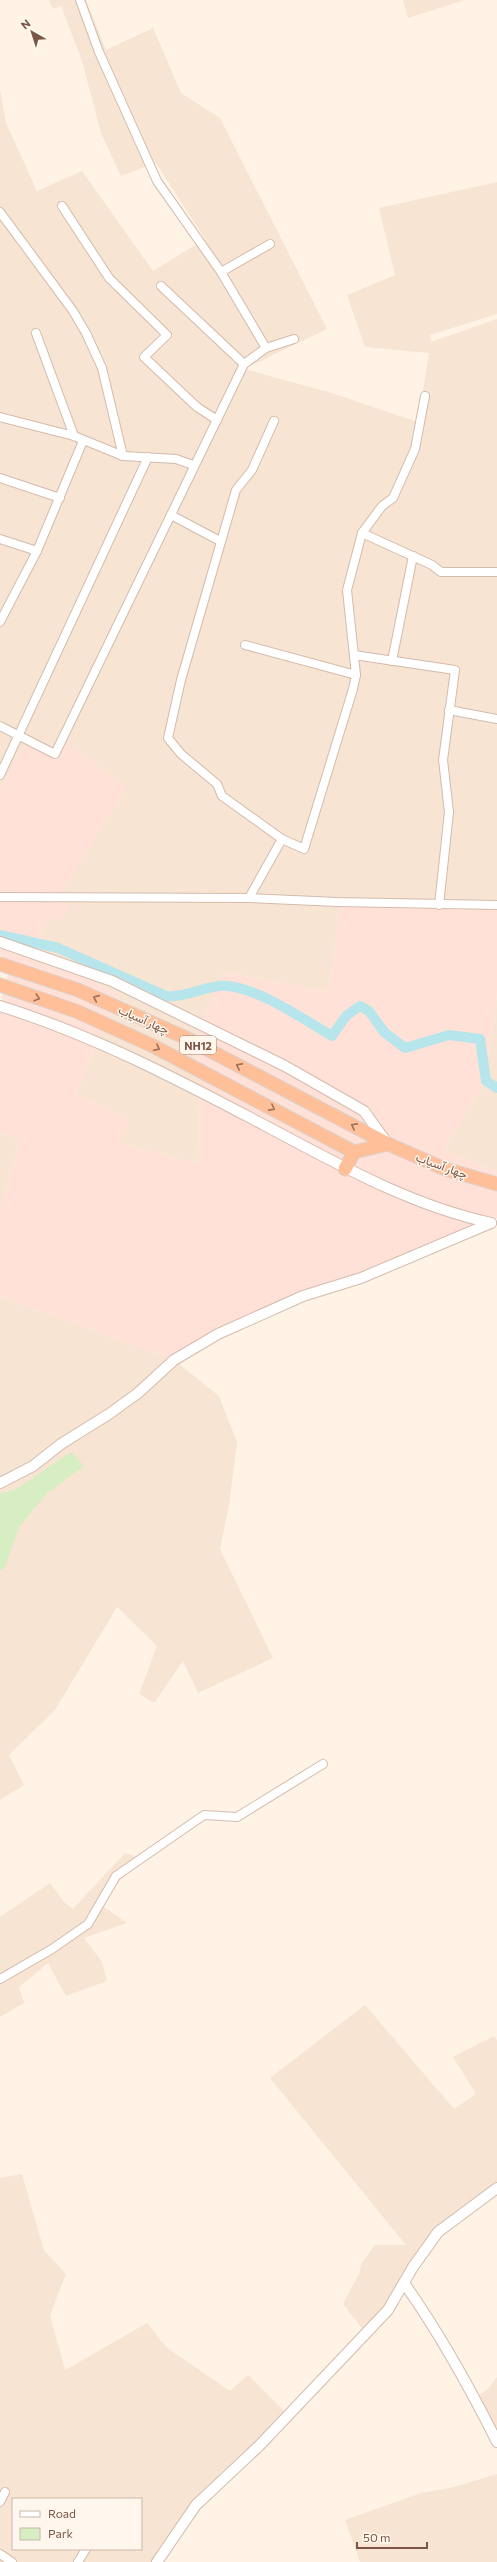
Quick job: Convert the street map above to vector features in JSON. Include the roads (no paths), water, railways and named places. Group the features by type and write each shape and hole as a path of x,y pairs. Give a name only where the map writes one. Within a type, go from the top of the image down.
{"highway":[{"name":"چهار آسیاب","path":"0,964 78,990 184,1037 388,1144 445,1169 497,1184"},
{"name":"چهار آسیاب","path":"0,985 76,1011 153,1046 354,1152"},
{"path":"345,1169 354,1152 388,1144"}],"street":[{"path":"80,0 99,52 157,181 221,272 266,348"},
{"path":"62,206 109,278 167,335 144,357 197,407 217,420"},
{"path":"0,212 74,311 86,333 102,368 123,456"},
{"path":"221,272 270,244"},
{"path":"161,286 244,364"},
{"path":"36,333 74,436"},
{"path":"0,726 56,754 171,515 193,465 244,364 266,348 294,339"},
{"path":"274,421 252,470 236,490 181,680 168,738 180,754 217,784 222,796 282,839 304,849 356,675 347,590 362,534 382,506 393,498 415,449 425,396"},
{"path":"0,417 74,436 83,441 123,456 176,459 193,465"},
{"path":"0,622 3,608 37,551 83,441"},
{"path":"0,775 148,457"},
{"path":"0,478 60,498"},
{"path":"171,515 220,541"},
{"path":"362,534 432,565 441,572 497,572"},
{"path":"0,540 37,551"},
{"path":"392,661 413,556"},
{"path":"245,645 356,675"},
{"path":"354,655 455,670 443,760 449,812 439,904"},
{"path":"449,710 497,720"},
{"path":"249,898 282,839"},
{"path":"0,897 249,898 497,905"},
{"path":"0,942 112,981 184,1014 285,1066 364,1110 388,1144"},
{"path":"0,1006 27,1015 141,1061 345,1169 384,1188 465,1218 491,1224 361,1278 303,1296 218,1334 174,1360 138,1393 110,1414 61,1444 33,1466 0,1483"},
{"path":"0,1979 52,1949 88,1924 116,1876 204,1815 237,1817 324,1764"},
{"path":"157,2562 196,2505 232,2472 311,2392 388,2310 438,2232 497,2188"},
{"path":"404,2283 440,2335 466,2379 497,2442"},
{"path":"0,2502 5,2492"},
{"path":"78,2562 85,2550"},
{"path":"0,2554 12,2562"}],"waterway":[{"path":"0,935 58,948 166,996 182,995 220,986 239,988 253,992 267,998 332,1036 346,1016 360,1006 369,1011 384,1032 405,1048 449,1035 480,1039 486,1081 497,1088"}]}
